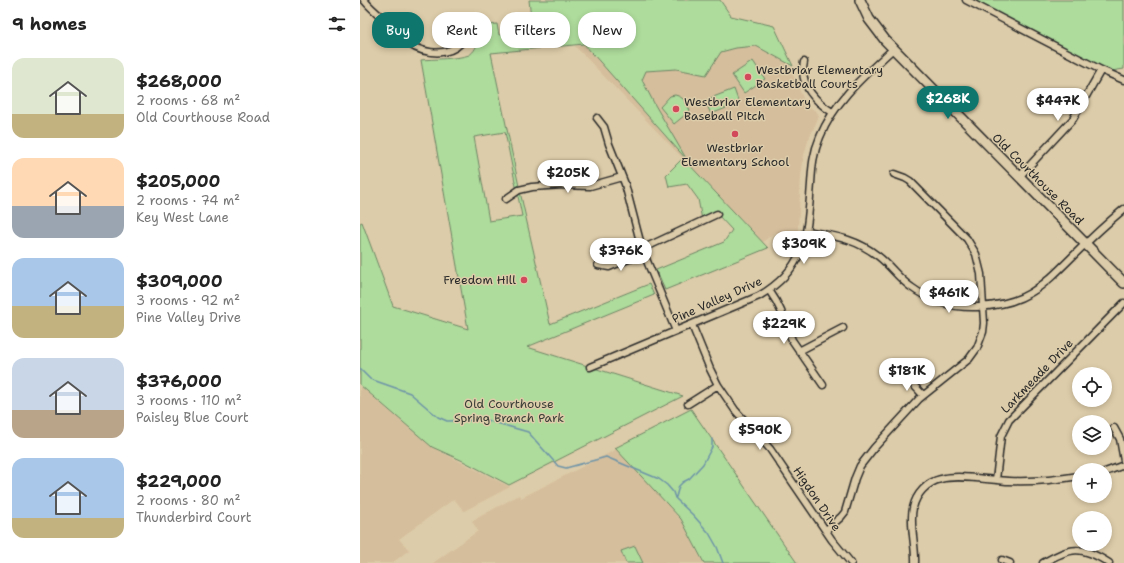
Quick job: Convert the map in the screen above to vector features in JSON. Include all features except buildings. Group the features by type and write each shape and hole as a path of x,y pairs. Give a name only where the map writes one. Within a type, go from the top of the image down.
{"street":[{"path":"364,0 394,28 402,38 420,50 445,52 454,48"},
{"name":"Old Courthouse Road","path":"860,0 873,25 893,49 1124,283"},
{"path":"966,0 1101,70 1124,80"},
{"name":"Pine Valley Drive","path":"590,367 759,296 778,284 792,267 802,248 807,231 813,156 832,112 846,95 893,49"},
{"path":"804,62 804,79 810,93 820,104 832,112"},
{"path":"1018,176 1073,119 1101,70"},
{"path":"597,118 604,127 622,177 642,251 676,331"},
{"path":"826,530 845,512 855,478 867,457 923,396 969,359 977,348 983,332 983,307 979,264 972,246 967,239 910,181 894,174"},
{"path":"506,199 519,190 532,187 563,185 590,186 622,177"},
{"path":"807,231 836,236 857,243 878,256 911,287 933,299 954,306 983,307 995,306 1014,301 1037,290 1124,209"},
{"path":"598,265 609,267 717,214"},
{"path":"769,290 781,311 792,340 823,385"},
{"name":"Larkmeade Drive","path":"996,480 1000,441 1008,420 1124,303"},
{"name":"Higdon Drive","path":"692,325 718,385 735,410 770,449 832,540 851,563"},
{"path":"799,351 844,328"},
{"path":"905,376 923,396"},
{"path":"688,404 718,385"},
{"path":"1114,428 1120,438 1124,461"},
{"path":"1112,469 1124,465"},
{"path":"915,563 916,552 912,510 918,496 929,484 943,478 950,477 1034,482 1072,477"},
{"path":"1043,563 1063,552 1077,550 1093,554 1108,563"},
{"path":"1002,560 1010,563"}],"shaded area":[{"name":"Westbriar Elementary School","path":"771,24 803,98 808,106 817,112 819,116 808,141 804,155 796,239 775,232 763,242 575,46 578,46 578,48 636,48 636,39"},
{"path":"360,386 433,448 510,487 464,511 454,499 399,539 409,550 392,563 360,563"},
{"path":"617,449 681,520 703,563 433,563 478,531 472,521 519,495 521,498"}],"green space":[{"path":"529,0 720,0 731,16 774,26 793,66 756,46 736,48 721,52 706,75 676,69 646,71 642,80 687,160 588,48 636,48 636,12 578,12 578,45 570,45 570,12 530,12"},
{"path":"966,0 1124,0 1124,69 1105,72"},
{"name":"Old Courthouse Spring Branch Park","path":"497,24 500,48 543,48 491,53 550,324 649,284 654,295 527,347 683,396 509,485 432,447 360,385 360,223 362,222 393,306 468,329 421,60 459,57 471,54 475,48 492,48 492,25","holes":["505,132 522,216 489,221 474,137"]},
{"name":"Westbriar Elementary Basketball Courts","path":"753,61 765,79 744,93 732,75"},
{"path":"734,89 739,103 711,114 706,103 708,99"},
{"name":"Westbriar Elementary Baseball Pitch","path":"675,95 681,97 685,101 690,111 674,124 660,107 670,96"},
{"path":"683,158 768,248 665,290 656,270 724,242 732,230 717,214 702,220 698,199 687,184 669,187 666,175"},
{"path":"691,409 797,563 704,563 681,519 615,448"},
{"path":"635,546 643,563 626,563 621,551"}],"waterway":[{"path":"360,369 370,379 410,393 438,417 447,421 486,420 528,432 558,466 566,468 606,457 659,479 667,485 673,492 675,498 709,533 717,547 723,563"},
{"path":"676,497 679,486 689,479 703,464 712,447 712,439"}],"place":[{"name":"Westbriar Elementary Basketball Courts","path":"748,77"},
{"name":"Westbriar Elementary Baseball Pitch","path":"676,109"},
{"name":"Westbriar Elementary School","path":"735,134"},
{"name":"Freedom Hill","path":"524,280"}]}
